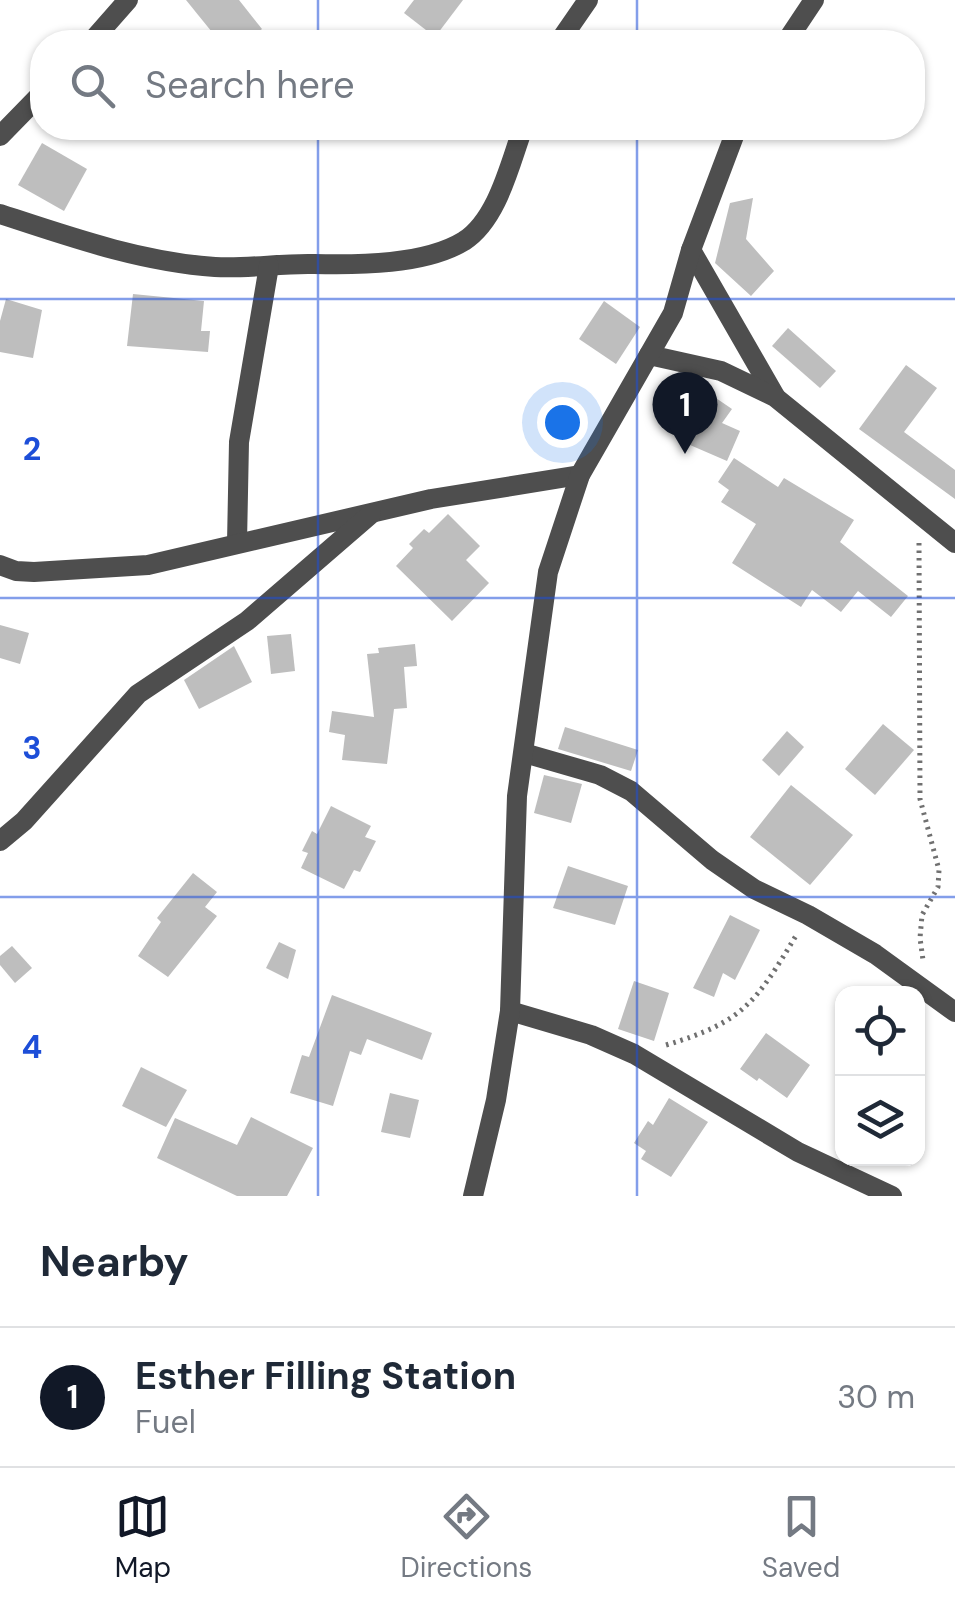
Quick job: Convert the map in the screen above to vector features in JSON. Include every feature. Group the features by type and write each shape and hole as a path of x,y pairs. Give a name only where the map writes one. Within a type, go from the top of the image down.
{"street":[{"path":"102,30 128,0"},
{"path":"567,30 588,0"},
{"path":"794,30 814,0"},
{"path":"0,136 30,105"},
{"path":"0,214 122,252 213,267 356,264 416,258 462,242 482,222 494,203 519,140"},
{"path":"473,1196 496,1100 510,1011 517,796 548,572 580,475 672,313 733,140"},
{"path":"692,250 775,396"},
{"path":"238,544 239,442 269,266"},
{"path":"649,355 721,372 775,396 955,543"},
{"path":"0,566 16,571 75,572 148,564 431,499 580,475"},
{"path":"0,841 24,821 138,694 247,622 374,512"},
{"path":"524,752 600,775 631,791 712,860 754,889 875,954 918,986"},
{"path":"925,991 955,1012"},
{"path":"510,1011 592,1035 634,1054 798,1152 892,1196"}],"path":[{"path":"918,511 920,799 939,870 938,887 922,914 921,986"},
{"path":"634,1054 671,1044 734,1018 760,994 808,915"}],"building":[{"path":"186,0 239,0 262,29 261,30 210,30"},
{"path":"414,0 463,0 440,30 426,30 404,13"},
{"path":"42,143 87,169 64,211 18,185"},
{"path":"753,198 746,239 774,271 751,296 715,263 730,203"},
{"path":"133,294 204,301 201,331 210,331 208,352 127,346"},
{"path":"6,299 42,310 33,358 0,352 0,321"},
{"path":"604,301 640,327 616,364 579,339"},
{"path":"788,328 836,371 820,388 772,346"},
{"path":"906,365 937,388 904,432 955,470 955,499 859,429"},
{"path":"693,393 710,394 732,409 722,423 740,431 727,461 690,445"},
{"path":"734,458 778,487 784,478 854,520 840,542 908,596 891,617 858,591 841,612 812,590 801,607 732,563 756,524 721,502 729,490 718,482"},
{"path":"448,514 480,546 466,560 489,583 452,621 396,566 424,529 429,533"},
{"path":"0,625 29,633 20,664 0,658"},
{"path":"291,634 295,671 271,674 267,636"},
{"path":"415,644 417,666 404,667 407,708 394,709 387,764 342,760 345,735 329,732 332,711 374,717 367,654 379,653 378,648"},
{"path":"234,646 252,682 199,709 184,680"},
{"path":"883,724 914,750 875,795 845,769"},
{"path":"565,727 638,750 631,771 558,749"},
{"path":"787,731 804,747 779,776 762,760"},
{"path":"544,775 582,784 571,823 534,813"},
{"path":"791,785 853,835 810,885 750,837"},
{"path":"331,806 371,826 365,837 376,841 360,872 354,870 344,889 301,868 308,853 302,851 312,831 317,834"},
{"path":"568,866 628,886 615,925 553,908"},
{"path":"193,873 217,892 205,907 217,916 168,977 138,956 161,922 157,918"},
{"path":"730,915 760,930 735,980 723,973 714,997 693,988"},
{"path":"279,942 296,950 288,979 266,968"},
{"path":"12,946 32,968 15,983 0,965 0,956"},
{"path":"634,981 669,993 654,1041 618,1029"},
{"path":"332,995 432,1033 422,1060 367,1039 361,1055 350,1051 333,1106 290,1093 302,1055 309,1057"},
{"path":"766,1033 810,1065 787,1098 740,1069"},
{"path":"141,1067 187,1090 166,1127 122,1106"},
{"path":"390,1093 419,1100 410,1138 381,1132"},
{"path":"669,1098 708,1122 671,1177 641,1159 646,1151 634,1143 648,1121 653,1125"},
{"path":"251,1117 313,1148 287,1196 237,1196 157,1158 175,1118 237,1145"}],"place":[{"name":"Esther Filling Station","path":"685,454"}]}
